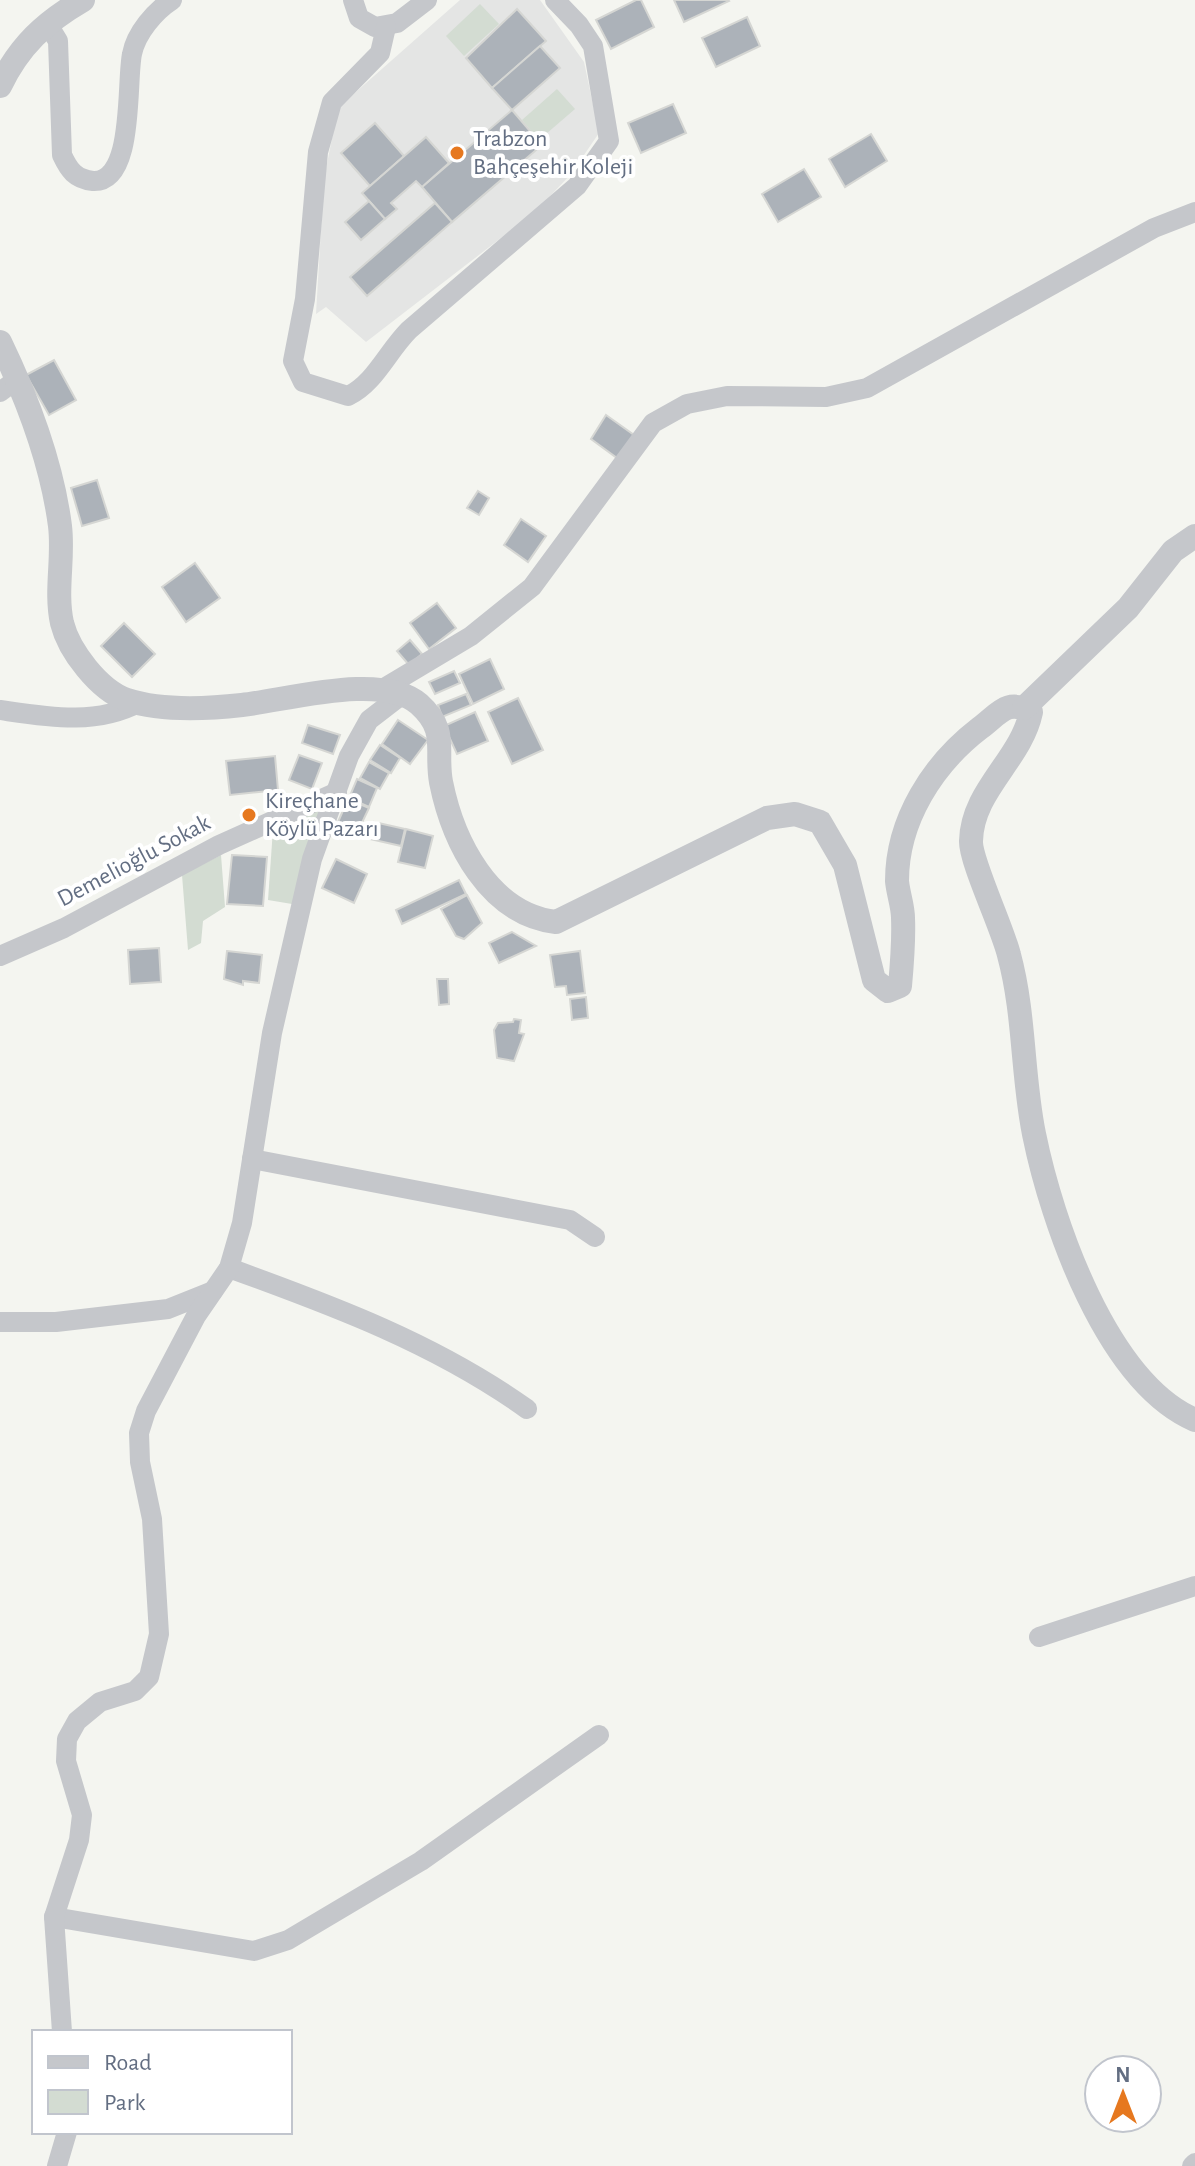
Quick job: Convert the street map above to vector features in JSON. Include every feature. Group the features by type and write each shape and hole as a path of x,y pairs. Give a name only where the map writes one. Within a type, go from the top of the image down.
{"street":[{"path":"3,75 54,12 83,0"},
{"path":"54,12 62,155 70,171 81,179 98,181 112,174 122,159 132,51 160,8 172,0"},
{"path":"353,0 355,10 365,24 386,27 409,16 427,0"},
{"path":"386,27 380,53 332,102 313,186 305,299 293,361 303,382 348,396 363,389 388,352 409,330 577,186 609,141 593,46 579,25 555,0"},
{"path":"379,691 471,636 532,587 653,423 687,404 727,396 826,397 867,388 1154,228 1195,212"},
{"path":"0,342 8,386 41,447 60,524 62,625 88,669 107,688 126,699 171,707 241,705 339,691 404,693 431,716 440,734 440,779 459,845 475,868 515,908 535,919 556,922 767,818 795,814 820,822 845,865 874,980 888,991 900,986 903,915 897,883 899,860 908,824 920,796 938,766 1002,707 1019,705 1031,712 1027,734 974,816 970,844 995,910 1021,1007 1025,1079 1037,1148 1048,1192 1090,1297 1119,1351 1160,1401 1195,1420"},
{"path":"1024,708 1128,608 1153,572 1173,551 1195,536"},
{"path":"62,2030 54,1917 79,1840 82,1815 66,1761 67,1739 77,1721 100,1702 135,1691 149,1677 159,1634 152,1519 140,1462 139,1433 146,1411 188,1329 229,1268 242,1223 275,1018 312,859 349,756 369,720 404,693"},
{"path":"0,710 60,719 117,715 140,702"},
{"name":"Demelioğlu Sokak","path":"0,956 64,928 219,845 337,792"},
{"path":"252,1159 570,1220 595,1237"},
{"path":"229,1268 365,1317 481,1376 527,1409"},
{"path":"0,1322 56,1322 168,1309 213,1291"},
{"path":"1039,1637 1195,1586"},
{"path":"54,1917 254,1951 288,1940 421,1861 599,1735"},
{"path":"57,2166 66,2134"}],"shaded area":[{"name":"Trabzon Bahçeşehir Koleji","path":"460,0 540,0 584,62 599,133 571,174 536,211 366,342 326,307 316,314 324,179 340,106"}],"green space":[{"path":"480,4 499,24 464,56 446,36"},
{"path":"557,89 575,109 539,140 522,120"},
{"path":"325,805 292,904 268,900 273,829"},
{"path":"221,855 225,907 203,921 201,943 188,950 182,875"}],"building":[{"path":"641,0 654,27 611,49 596,20"},
{"path":"674,0 728,0 729,1 684,22"},
{"path":"517,9 546,41 492,88 466,58"},
{"path":"747,17 760,46 716,67 702,38"},
{"path":"540,46 560,68 512,110 492,88"},
{"path":"673,104 686,133 641,153 628,123"},
{"path":"512,110 542,145 452,222 422,187"},
{"path":"375,123 404,156 370,186 341,153"},
{"path":"871,134 887,161 845,187 829,159"},
{"path":"426,137 449,163 422,187 416,181 391,203 397,209 385,219 362,193"},
{"path":"804,169 821,197 778,222 762,194"},
{"path":"369,201 385,219 361,240 345,222"},
{"path":"435,203 452,222 367,296 350,277"},
{"path":"54,360 76,400 49,415 26,375"},
{"path":"606,415 634,435 617,458 591,439"},
{"path":"97,480 109,518 82,526 71,488"},
{"path":"478,491 489,498 479,515 467,508"},
{"path":"521,519 546,536 528,562 504,545"},
{"path":"195,563 220,598 186,622 162,587"},
{"path":"437,603 456,628 429,649 410,623"},
{"path":"124,623 155,654 132,677 101,646"},
{"path":"410,640 422,654 409,665 397,651"},
{"path":"490,659 504,689 473,704 459,674"},
{"path":"454,671 460,683 435,694 429,682"},
{"path":"466,694 471,705 442,717 438,705"},
{"path":"518,698 543,750 512,764 488,712"},
{"path":"475,712 488,741 457,754 444,726"},
{"path":"398,720 428,740 410,764 382,744"},
{"path":"308,725 340,735 333,754 302,743"},
{"path":"380,745 400,758 391,773 370,760"},
{"path":"299,755 322,763 312,789 289,780"},
{"path":"275,756 278,790 230,795 226,761"},
{"path":"369,762 389,773 380,789 360,778"},
{"path":"357,779 377,788 369,807 349,798"},
{"path":"348,799 369,808 358,831 338,822"},
{"path":"374,822 405,829 401,846 370,839"},
{"path":"406,829 433,836 425,868 398,862"},
{"path":"232,855 267,857 263,906 227,904"},
{"path":"336,859 367,874 354,903 322,888"},
{"path":"459,880 466,894 402,924 396,910"},
{"path":"467,895 482,923 464,939 456,936 441,909"},
{"path":"512,932 536,946 499,963 489,943"},
{"path":"159,948 161,982 130,984 128,950"},
{"path":"227,951 262,955 259,983 243,981 243,985 224,979"},
{"path":"580,951 585,993 567,995 566,986 555,987 550,955"},
{"path":"437,979 448,979 449,1004 439,1005"},
{"path":"586,997 588,1018 572,1020 570,999"},
{"path":"514,1019 521,1020 519,1033 524,1034 514,1061 497,1058 494,1030 498,1023 513,1022"}],"place":[{"name":"Trabzon Bahçeşehir Koleji","path":"457,153"},
{"name":"Kireçhane Köylü Pazarı","path":"249,815"}]}
